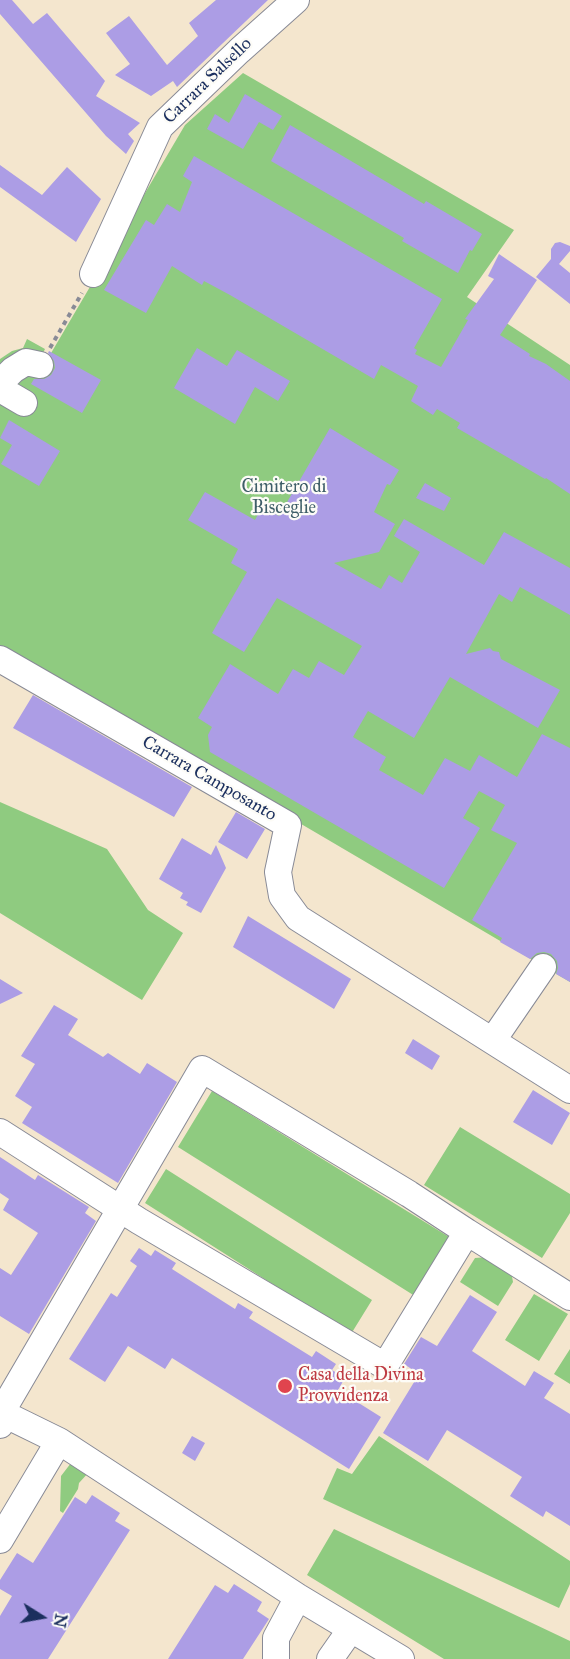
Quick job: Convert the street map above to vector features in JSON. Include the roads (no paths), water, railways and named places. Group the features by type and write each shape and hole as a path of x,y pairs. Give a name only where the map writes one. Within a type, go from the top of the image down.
{"lane":[{"name":"Carrara Salsello","path":"93,274 160,128 239,51 296,0"},
{"path":"24,403 0,388 4,378 26,362 44,357"},
{"name":"Carrara Camposanto","path":"0,659 288,825 278,872 282,896 298,918 570,1090"},
{"path":"493,1040 543,967"},
{"path":"401,1659 298,1597 59,1441 4,1413 202,1069 409,1194 570,1297"},
{"path":"0,1132 121,1209 385,1366 467,1232"},
{"path":"0,1540 59,1441"},
{"path":"276,1659 276,1638 298,1597"},
{"path":"330,1659 351,1629"}],"place":[{"name":"Casa della Divina Provvidenza","path":"285,1386"}],"park label":[{"name":"Cimitero di Bisceglie","path":"284,498"}]}
